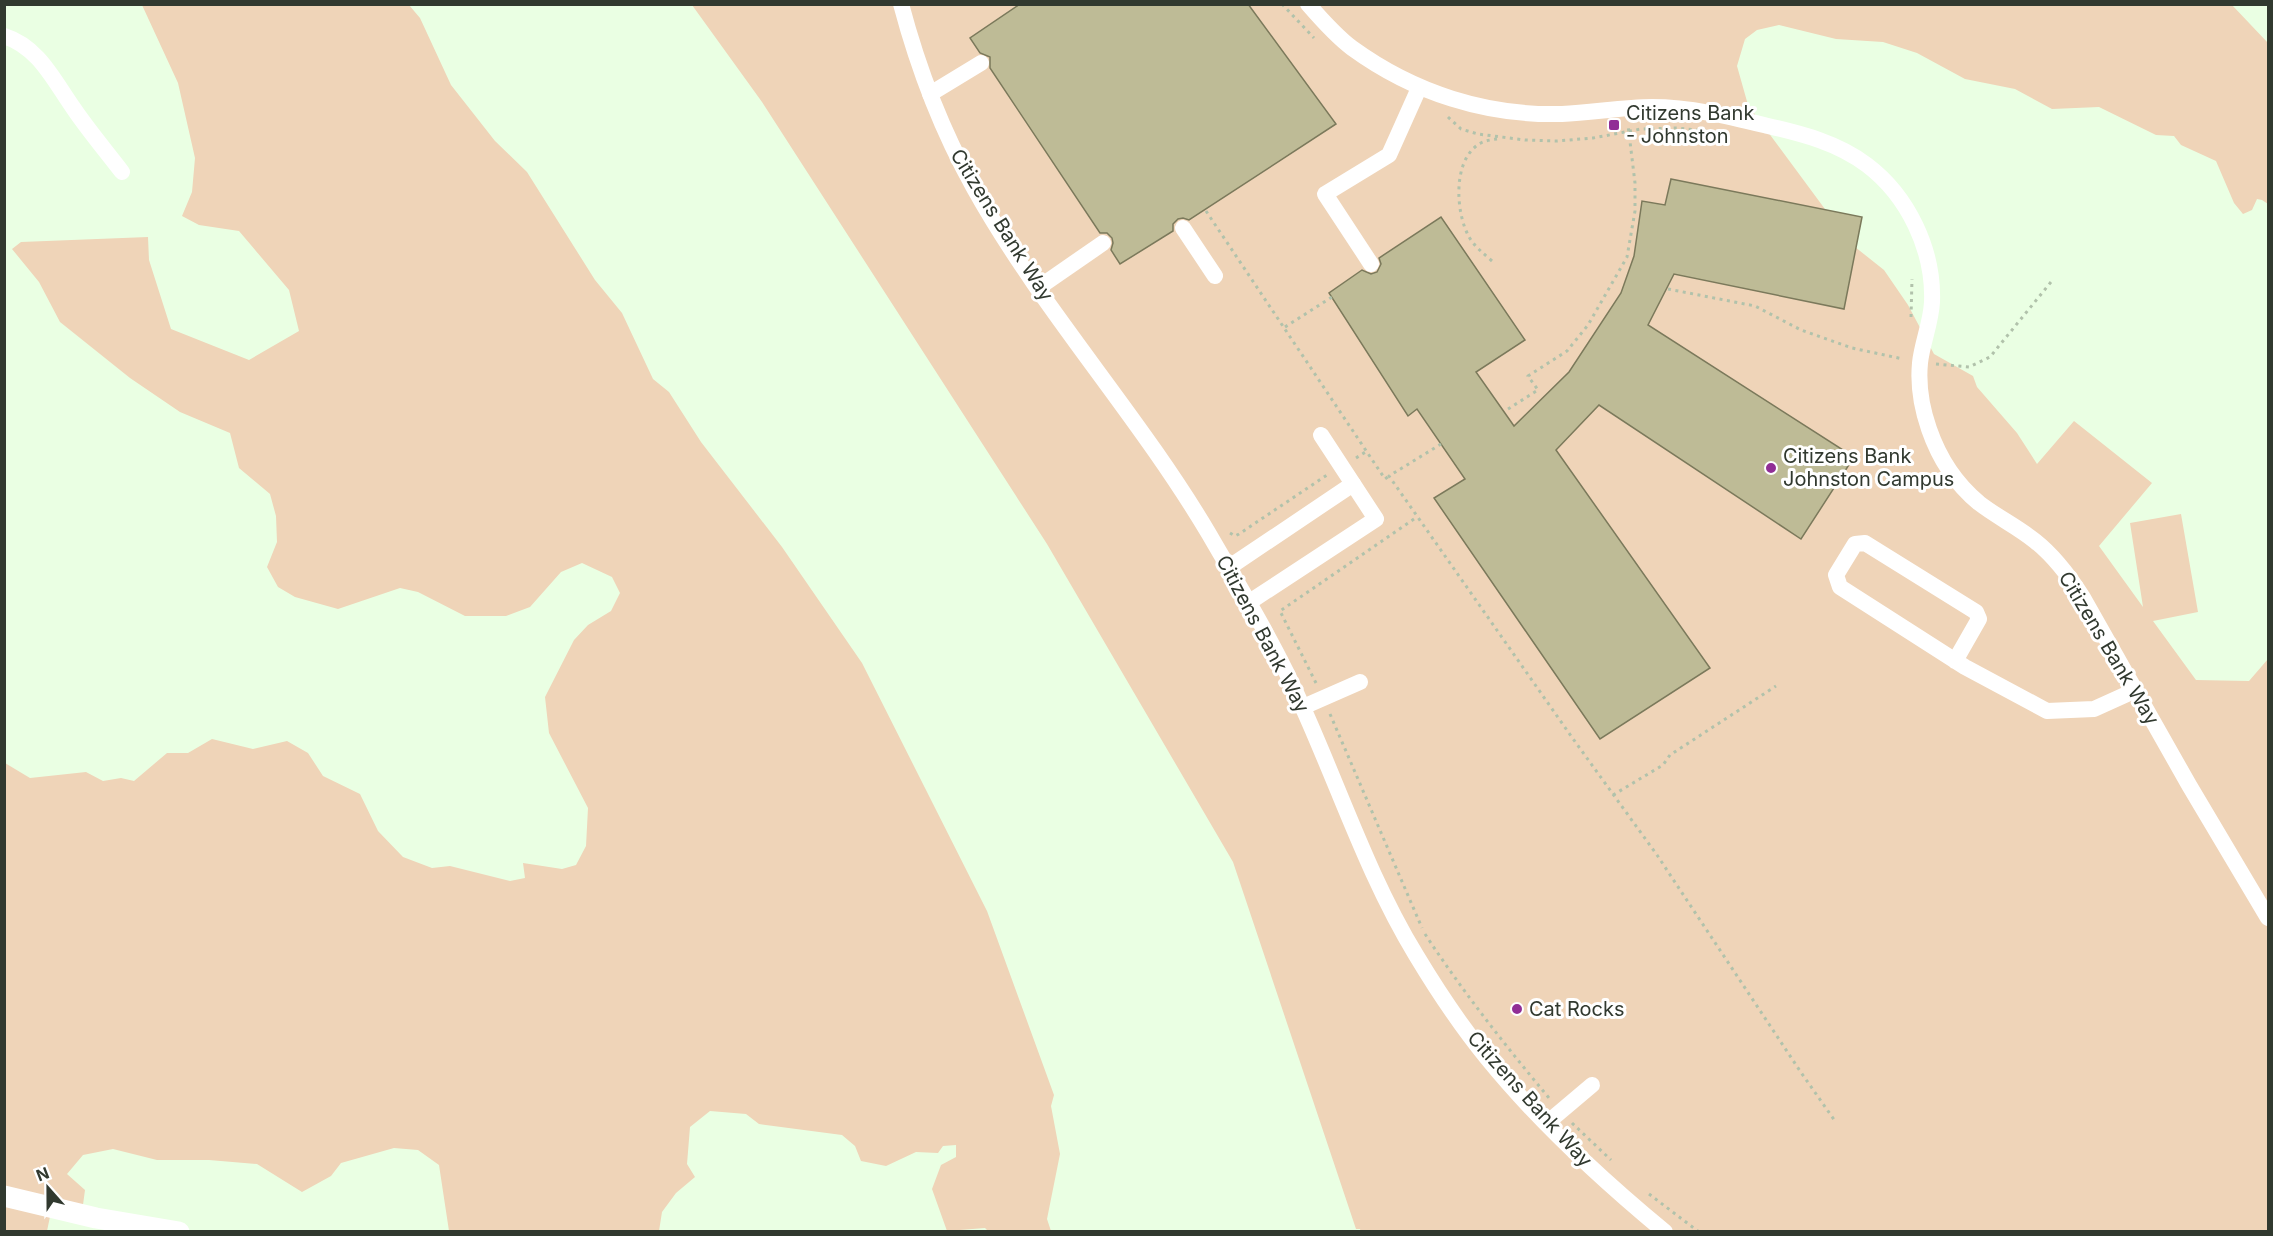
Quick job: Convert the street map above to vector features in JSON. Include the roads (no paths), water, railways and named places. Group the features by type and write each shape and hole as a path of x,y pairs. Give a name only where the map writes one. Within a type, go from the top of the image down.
{"main road":[{"path":"4,1196 96,1218 179,1232"}],"lane":[{"name":"Citizens Bank Way","path":"901,4 930,94 974,189 1038,288 1164,463 1248,603 1303,707 1379,884 1415,954 1486,1058 1613,1189 1665,1232"},
{"name":"Citizens Bank Way","path":"1308,4 1350,46 1419,88 1461,103 1519,113 1563,114 1626,108 1680,109 1792,131 1845,150 1868,165 1899,198 1913,220 1925,252 1932,303 1920,362 1926,420 1936,446 1960,485 1981,504 2021,530 2052,556 2082,596 2268,918"},
{"path":"4,36 19,41 40,60 74,110 122,172"},
{"path":"930,94 981,63"},
{"path":"1371,264 1325,194 1389,155 1419,88"},
{"path":"1183,228 1215,276"},
{"path":"1038,288 1103,243"},
{"path":"1248,603 1376,519 1321,435"},
{"path":"1227,568 1353,484"},
{"path":"1955,661 1978,619 1976,612 1865,543 1855,544 1836,575 1840,587 1955,661 2047,711 2094,709 2136,690"},
{"path":"1303,707 1360,682"},
{"path":"1547,1123 1592,1084"}],"place":[{"name":"Citizens Bank - Johnston","path":"1614,125"},
{"name":"Citizens Bank Johnston Campus","path":"1771,468"},
{"name":"Cat Rocks","path":"1517,1009"}]}
